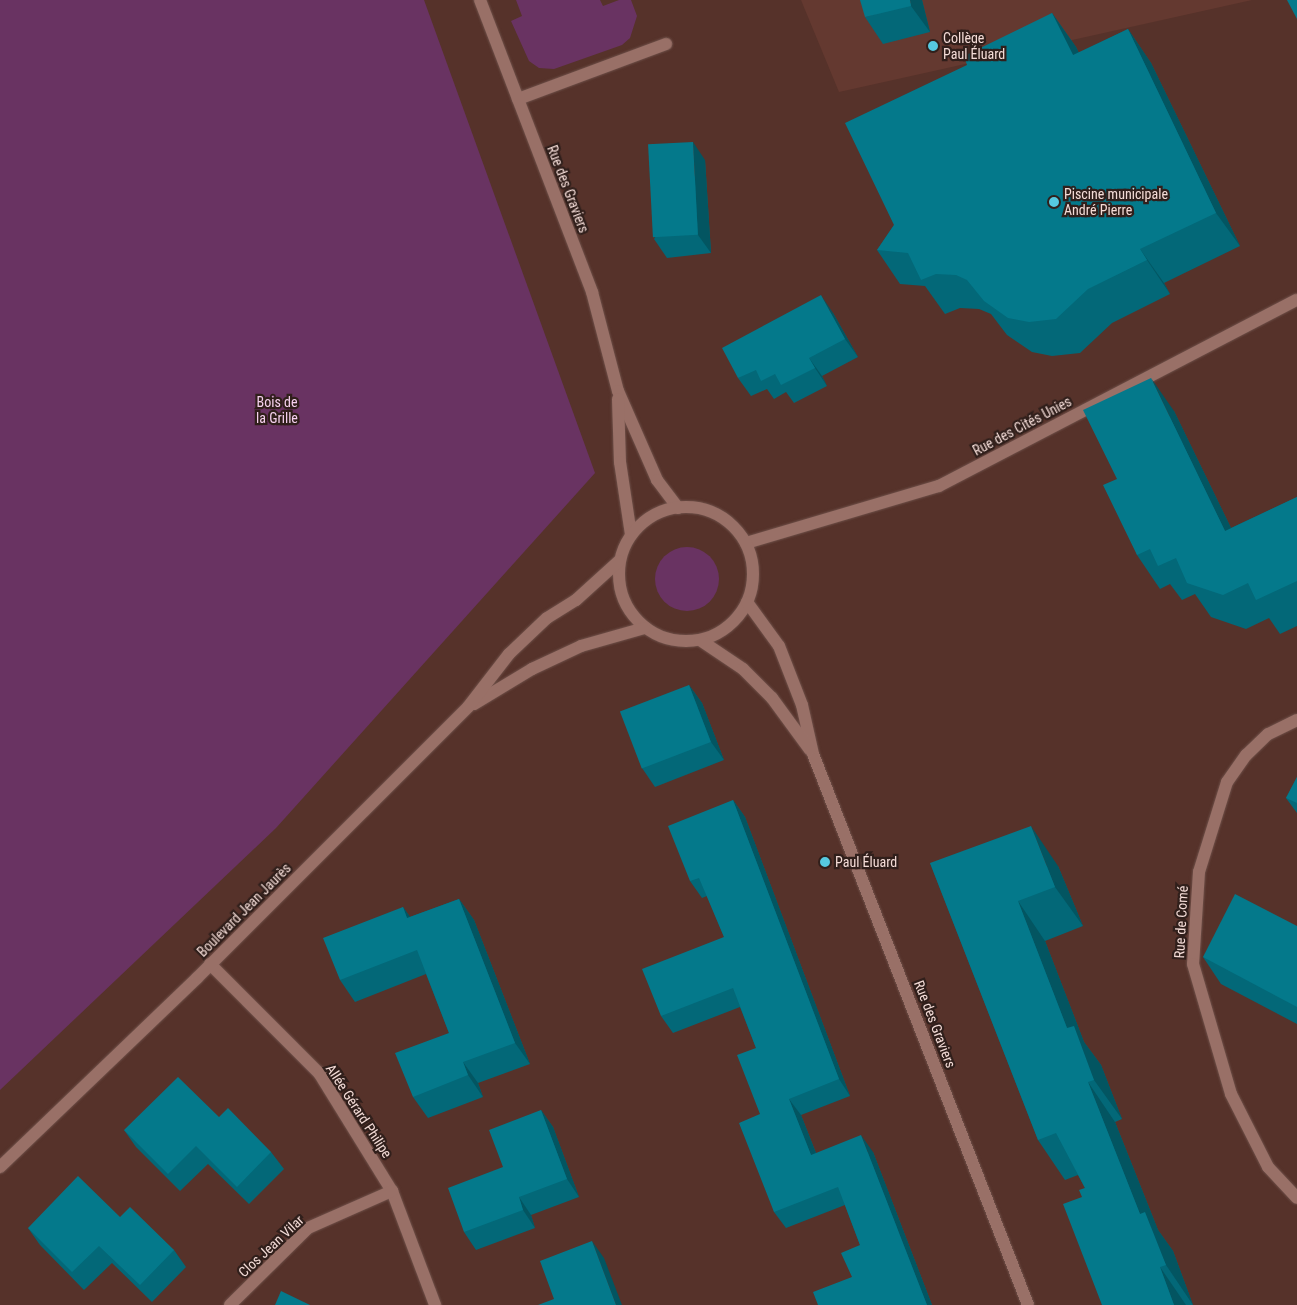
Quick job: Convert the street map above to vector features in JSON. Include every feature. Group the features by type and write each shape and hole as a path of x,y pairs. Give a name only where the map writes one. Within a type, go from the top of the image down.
{"street":[{"name":"Rue des Graviers","path":"480,0 592,292 618,391 654,473 678,508"},
{"path":"518,99 666,44"},
{"name":"Rue des Cités Unies","path":"746,543 939,486 1297,300"},
{"name":"Rue des Graviers","path":"618,391 620,462 631,535"},
{"path":"678,508 705,510 729,522 746,543 754,573 747,602 728,628 700,640 670,640 644,628 625,601 619,586 619,562 631,535 651,516 678,508"},
{"name":"Boulevard Jean Jaurès","path":"0,1167 37,1129 210,964 468,708 509,654 547,618 576,600 619,562"},
{"name":"Rue des Graviers","path":"747,602 779,646 802,706 813,754 1028,1305"},
{"name":"Boulevard Jean Jaurès","path":"468,708 532,669 573,650 644,628"},
{"name":"Rue des Graviers","path":"700,640 743,669 772,698 813,754"},
{"name":"Rue de Comé","path":"1297,720 1268,734 1246,755 1227,782 1199,872 1194,964 1231,1094 1268,1166 1297,1198"},
{"name":"Allée Gérard Philipe","path":"210,964 319,1074 392,1191 435,1305"},
{"name":"Boulevard Jean Jaurès","path":"0,1153 37,1129"},
{"name":"Clos Jean Vilar","path":"230,1305 308,1228 392,1191"}],"shaded area":[{"name":"Collège Paul Éluard","path":"801,0 1252,0 839,92"}],"green space":[{"name":"Bois de la Grille","path":"0,0 424,0 595,473 276,828 0,1090"},
{"path":"516,0 600,0 603,6 619,0 631,0 637,16 630,38 622,45 554,69 539,68 529,61 511,21 522,16"},
{"path":"687,547 699,549 710,556 717,567 719,579 717,591 710,602 699,609 687,611 675,609 664,602 657,591 655,579 657,567 664,556 675,549"}],"building":[{"path":"860,0 910,0 911,6 865,17"},
{"path":"1287,0 1297,0 1297,19"},
{"name":"Piscine municipale André Pierre","path":"1052,13 1073,55 1128,29 1216,213 1140,249 1147,260 1088,289 1056,319 1029,322 1008,318 984,301 967,280 956,275 936,274 921,280 908,253 877,250 894,225 845,123 967,65 964,56"},
{"path":"693,142 698,235 653,237 648,144"},
{"path":"821,295 845,339 809,358 815,368 781,385 775,374 761,381 756,370 738,378 722,348"},
{"path":"1151,378 1225,531 1297,497 1297,581 1256,600 1248,583 1223,595 1187,583 1176,558 1158,566 1150,549 1137,555 1103,485 1117,479 1083,410"},
{"path":"689,685 711,742 642,768 620,712"},
{"path":"1297,777 1297,803 1286,798"},
{"path":"733,800 839,1079 789,1099 811,1155 861,1135 927,1305 818,1305 813,1292 852,1277 841,1253 860,1245 838,1187 774,1212 739,1123 760,1114 737,1055 756,1048 733,988 661,1016 642,969 724,937 699,878 690,881 668,826"},
{"path":"1031,826 1055,887 1018,901 1067,1028 1074,1026 1094,1080 1088,1082 1140,1214 1145,1212 1166,1265 1160,1267 1174,1305 1102,1305 1063,1204 1082,1197 1079,1190 1085,1188 1056,1133 1038,1140 930,863"},
{"path":"1235,894 1297,926 1297,1007 1203,957"},
{"path":"459,899 515,1043 463,1062 468,1075 413,1097 395,1053 449,1033 417,950 340,980 323,938 403,907 407,918"},
{"path":"178,1077 219,1117 228,1108 271,1152 237,1187 196,1146 168,1174 124,1130"},
{"path":"541,1110 567,1179 519,1197 523,1210 464,1232 448,1188 503,1167 489,1130"},
{"path":"78,1176 120,1217 130,1207 174,1250 140,1285 99,1246 72,1272 28,1228"},
{"path":"592,1241 616,1305 538,1305 554,1299 540,1261"},
{"path":"281,1291 310,1305 275,1305"}],"place":[{"name":"Collège Paul Éluard","path":"933,46"},
{"name":"Piscine municipale André Pierre","path":"1054,202"},
{"name":"Paul Éluard","path":"825,862"}]}
